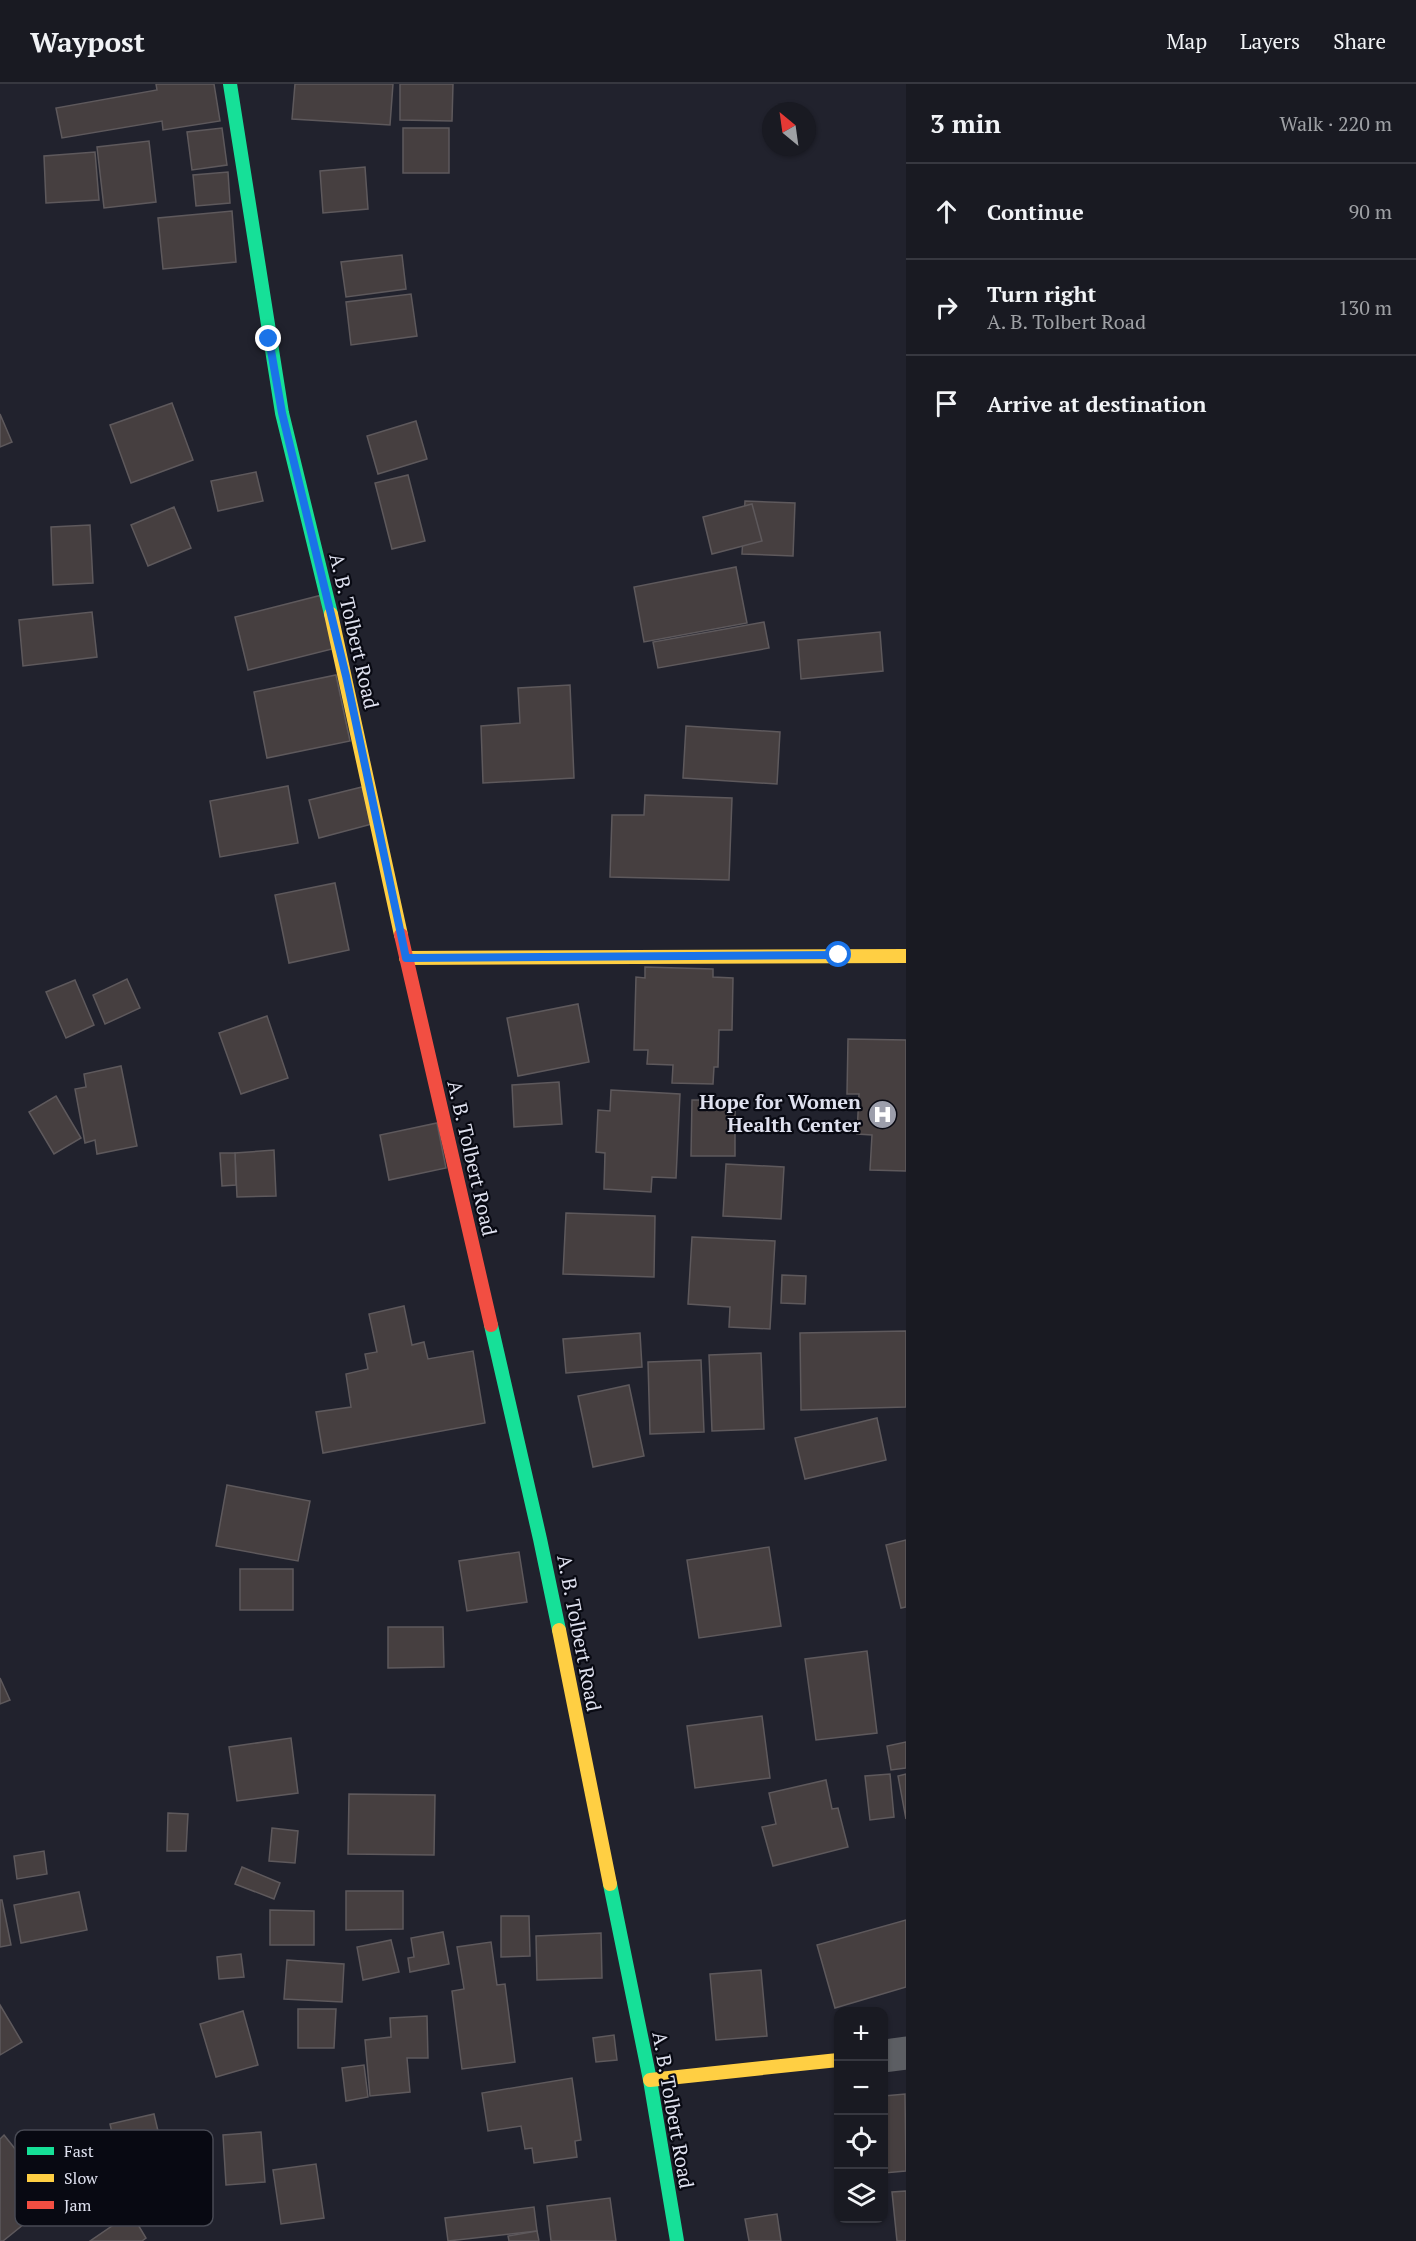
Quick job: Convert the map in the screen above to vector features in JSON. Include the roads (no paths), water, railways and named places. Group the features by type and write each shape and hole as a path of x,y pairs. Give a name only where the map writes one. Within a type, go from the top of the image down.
{"street":[{"name":"A. B. Tolbert Road","path":"230,84 282,413 346,676 406,958 540,1539 650,2080 676,2241"},
{"path":"406,958 906,956"},
{"path":"888,2056 906,2054"},
{"path":"650,2080 834,2060"}],"place":[{"name":"Hope for Women Health Center","path":"882,1114"}]}
